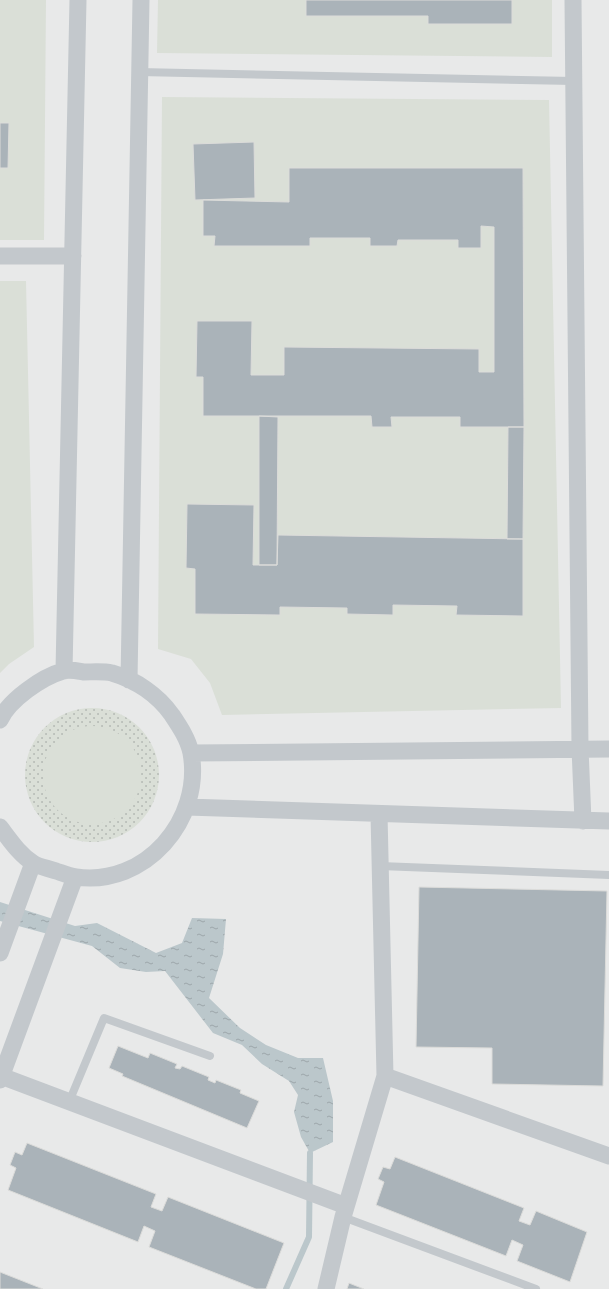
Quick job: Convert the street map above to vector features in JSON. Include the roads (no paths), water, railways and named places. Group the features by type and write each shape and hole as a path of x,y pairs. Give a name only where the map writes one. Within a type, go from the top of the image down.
{"street":[{"path":"64,670 78,0"},
{"path":"129,680 141,0"},
{"path":"573,0 580,748 583,821"},
{"path":"0,256 73,256"},
{"path":"0,720 23,693 64,670 111,673 140,684 164,704 182,729 191,753 192,783 187,807 175,833 156,854 132,869 104,877 75,877 33,863 18,850 0,827"},
{"path":"191,753 580,748 609,749"},
{"path":"187,807 609,822"},
{"path":"326,1289 345,1212 385,1076 379,814"},
{"path":"0,952 33,863"},
{"path":"75,877 1,1078 296,1187 323,1198 345,1212"},
{"path":"385,1076 609,1156"}],"lane":[{"path":"139,72 574,81"},
{"path":"380,866 609,875"},
{"path":"69,1102 104,1018 210,1056"},
{"path":"345,1212 536,1289"}],"water":[{"path":"0,902 75,926 97,923 156,953 182,943 192,918 226,919 223,954 209,998 240,1028 266,1045 298,1058 323,1058 333,1101 333,1142 310,1153 301,1137 294,1112 298,1095 289,1081 262,1064 242,1045 213,1033 165,971 146,972 120,968 92,946 0,921"}],"waterway":[{"path":"286,1289 309,1237 310,1153"}]}
